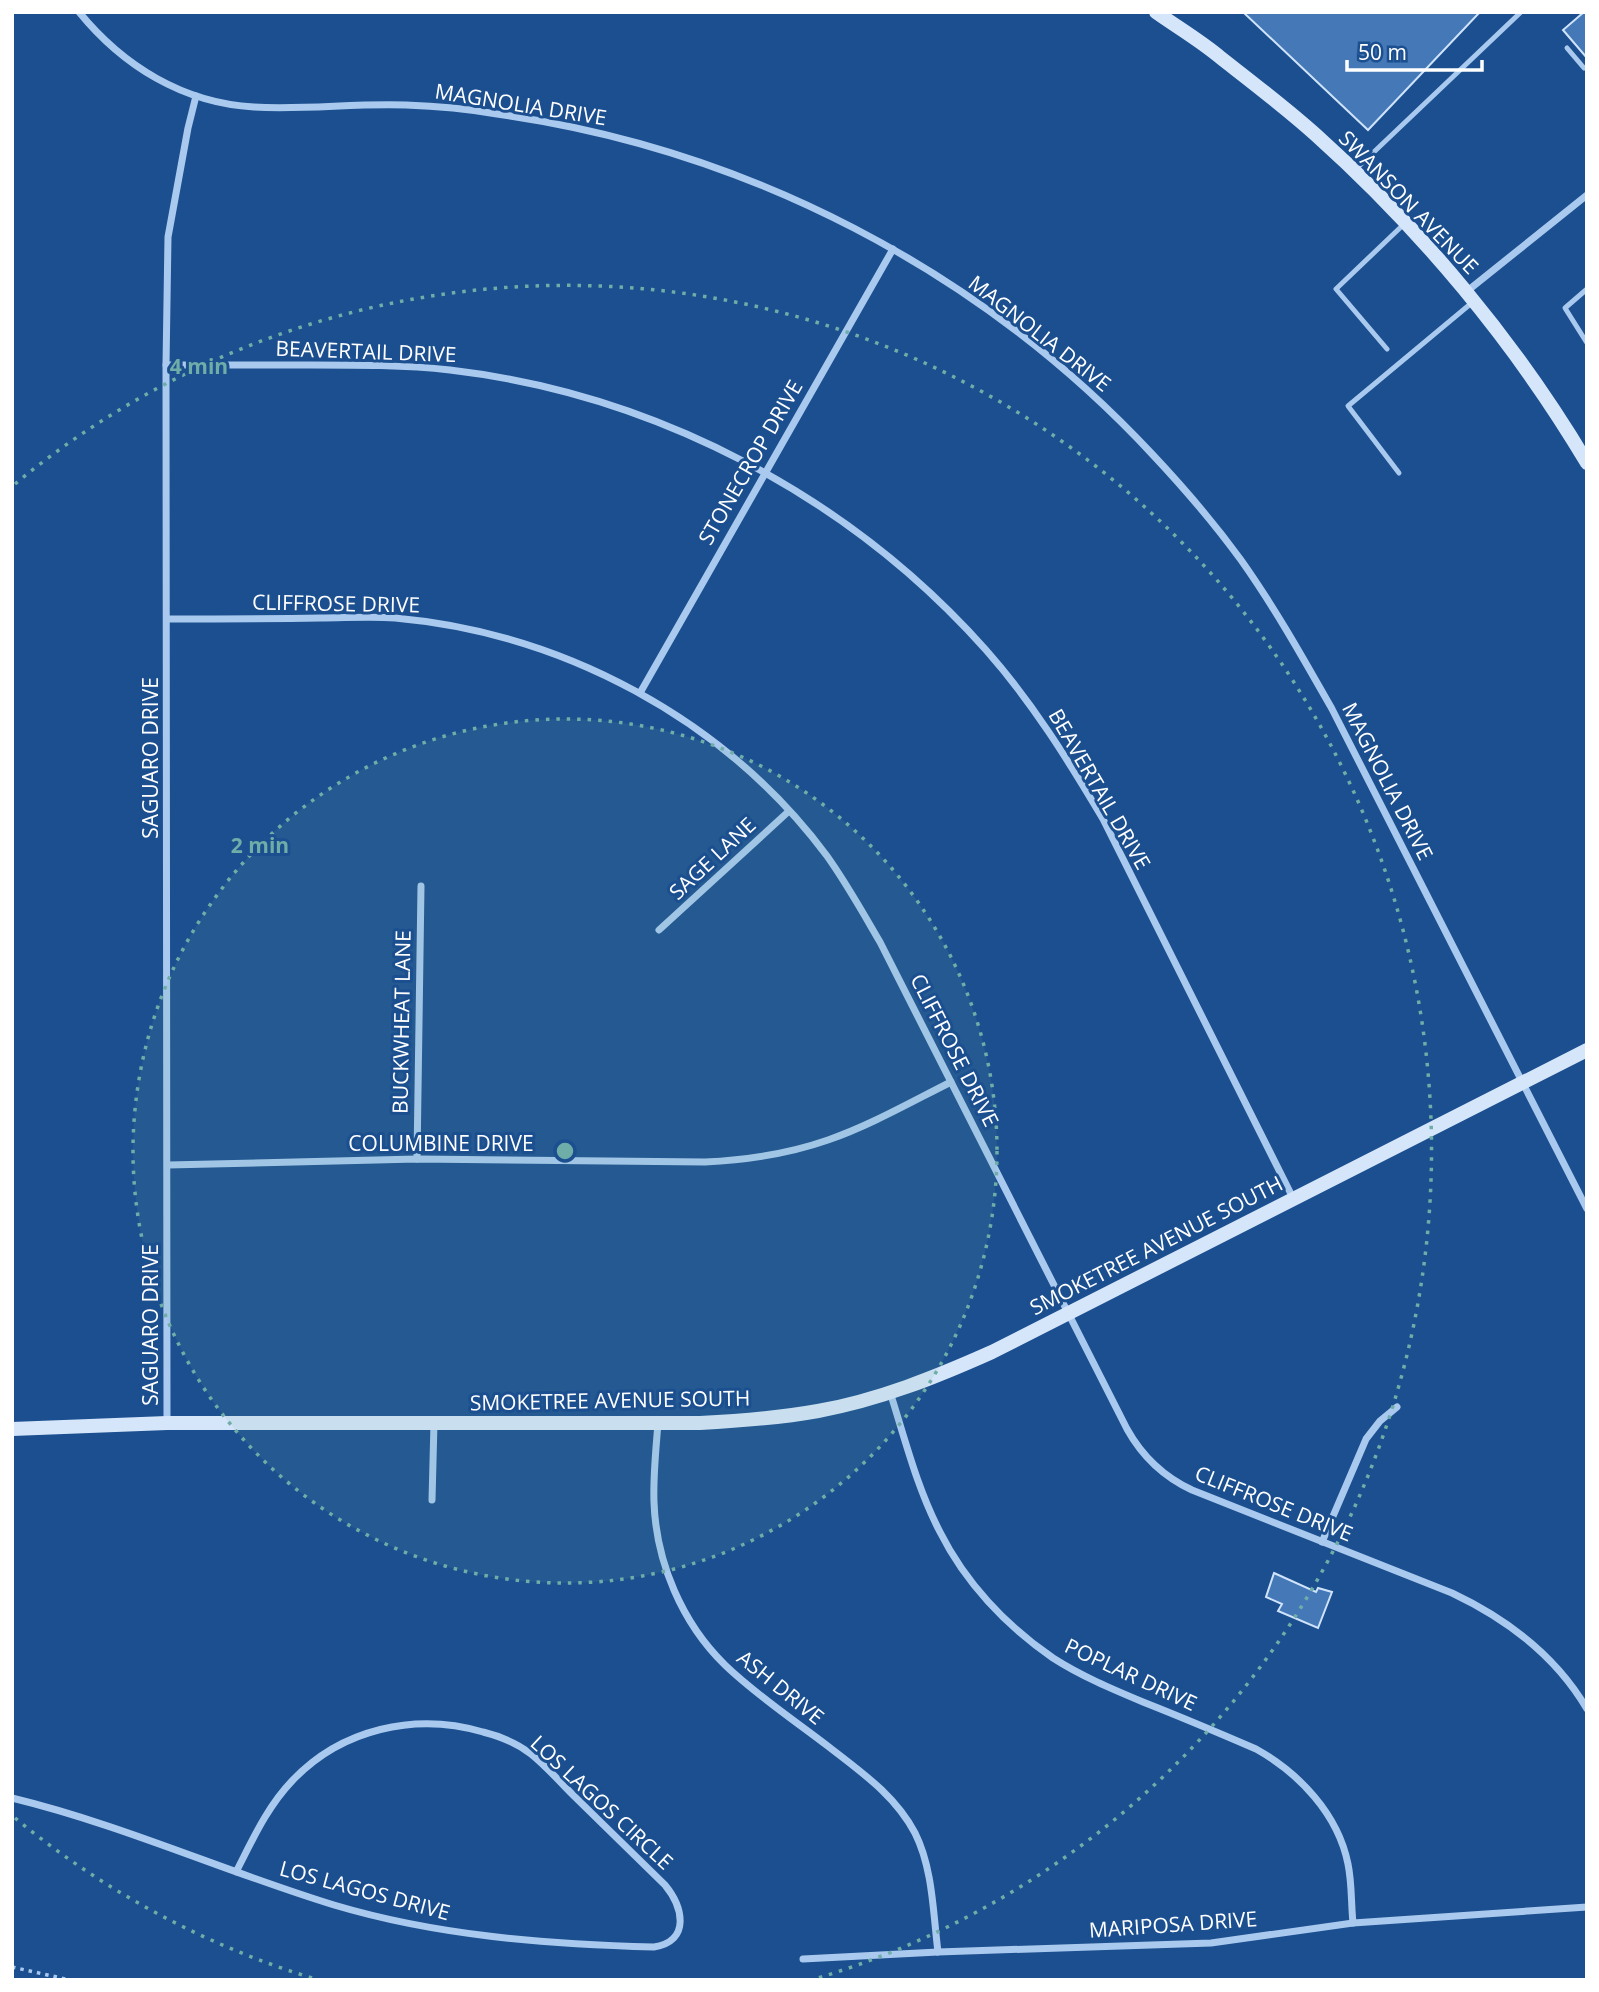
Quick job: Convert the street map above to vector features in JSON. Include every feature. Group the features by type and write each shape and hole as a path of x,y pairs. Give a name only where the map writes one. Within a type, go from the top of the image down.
{"street":[{"name":"MAGNOLIA DRIVE","path":"79,12 104,41 136,67 171,87 196,96 250,107 408,105 496,114 584,129 670,152 754,181 835,217 913,260 987,309 1058,363 1132,432 1184,488 1239,558 1289,632 1332,709 1587,1209"},
{"name":"SWANSON AVENUE","path":"1166,15 1316,135 1405,223 1470,297 1560,418 1587,463"},
{"name":"SAGUARO DRIVE","path":"167,1423 168,237 196,96"},
{"path":"1470,297 1587,195"},
{"name":"STONECROP DRIVE","path":"640,693 893,249"},
{"name":"BEAVERTAIL DRIVE","path":"166,365 382,365 450,370 518,381 585,397 650,419 764,472 832,514 887,555 986,650 1030,704 1068,760 1103,819 1293,1198"},
{"name":"CLIFFROSE DRIVE","path":"167,619 392,618 492,634 589,667 678,716 719,746 789,811 855,897 1132,1439 1154,1465 1192,1490 1452,1593 1496,1616 1545,1656 1587,1709"},
{"name":"SAGE LANE","path":"659,930 789,811"},
{"name":"BUCKWHEAT LANE","path":"417,1158 421,886"},
{"name":"SMOKETREE AVENUE SOUTH","path":"12,1429 167,1423 700,1423 761,1419 820,1410 890,1392 937,1376 992,1352 1587,1050"},
{"name":"COLUMBINE DRIVE","path":"168,1165 417,1158 737,1160 799,1149 858,1129 951,1082"},
{"name":"POPLAR DRIVE","path":"890,1392 918,1481 940,1533 971,1581 989,1603 1031,1642 1078,1673 1256,1749 1294,1775 1323,1809 1344,1850 1348,1864 1353,1923"},
{"path":"1322,1542 1366,1439 1380,1421 1397,1407"},
{"path":"432,1500 434,1423"},
{"name":"ASH DRIVE","path":"658,1423 654,1502 656,1521 667,1570 687,1615 709,1647 729,1669 873,1782 901,1810 920,1844 928,1870 938,1952"},
{"name":"LOS LAGOS CIRCLE","path":"236,1872 264,1819 282,1792 304,1769 331,1750 360,1736 391,1727 423,1723 456,1725 503,1738 531,1754 668,1888 680,1916 676,1936"},
{"name":"LOS LAGOS DRIVE","path":"12,1798 111,1827 337,1905 399,1921 462,1933 556,1944 652,1947 665,1944 676,1936"},
{"name":"MARIPOSA DRIVE","path":"803,1959 1211,1943 1353,1923 1587,1907"}],"lane":[{"path":"1354,172 1521,12"},
{"path":"1567,48 1584,68"},
{"path":"1387,349 1336,289 1405,223"},
{"path":"1587,289 1564,308 1587,343"},
{"path":"1399,472 1348,405 1470,297"}],"path":[{"path":"12,1967 70,1980"}],"building":[{"path":"1243,12 1480,12 1368,130"},
{"path":"1587,12 1587,58 1563,30"},
{"path":"1274,1573 1316,1592 1318,1588 1332,1592 1318,1628 1278,1611 1282,1604 1266,1597"}]}
